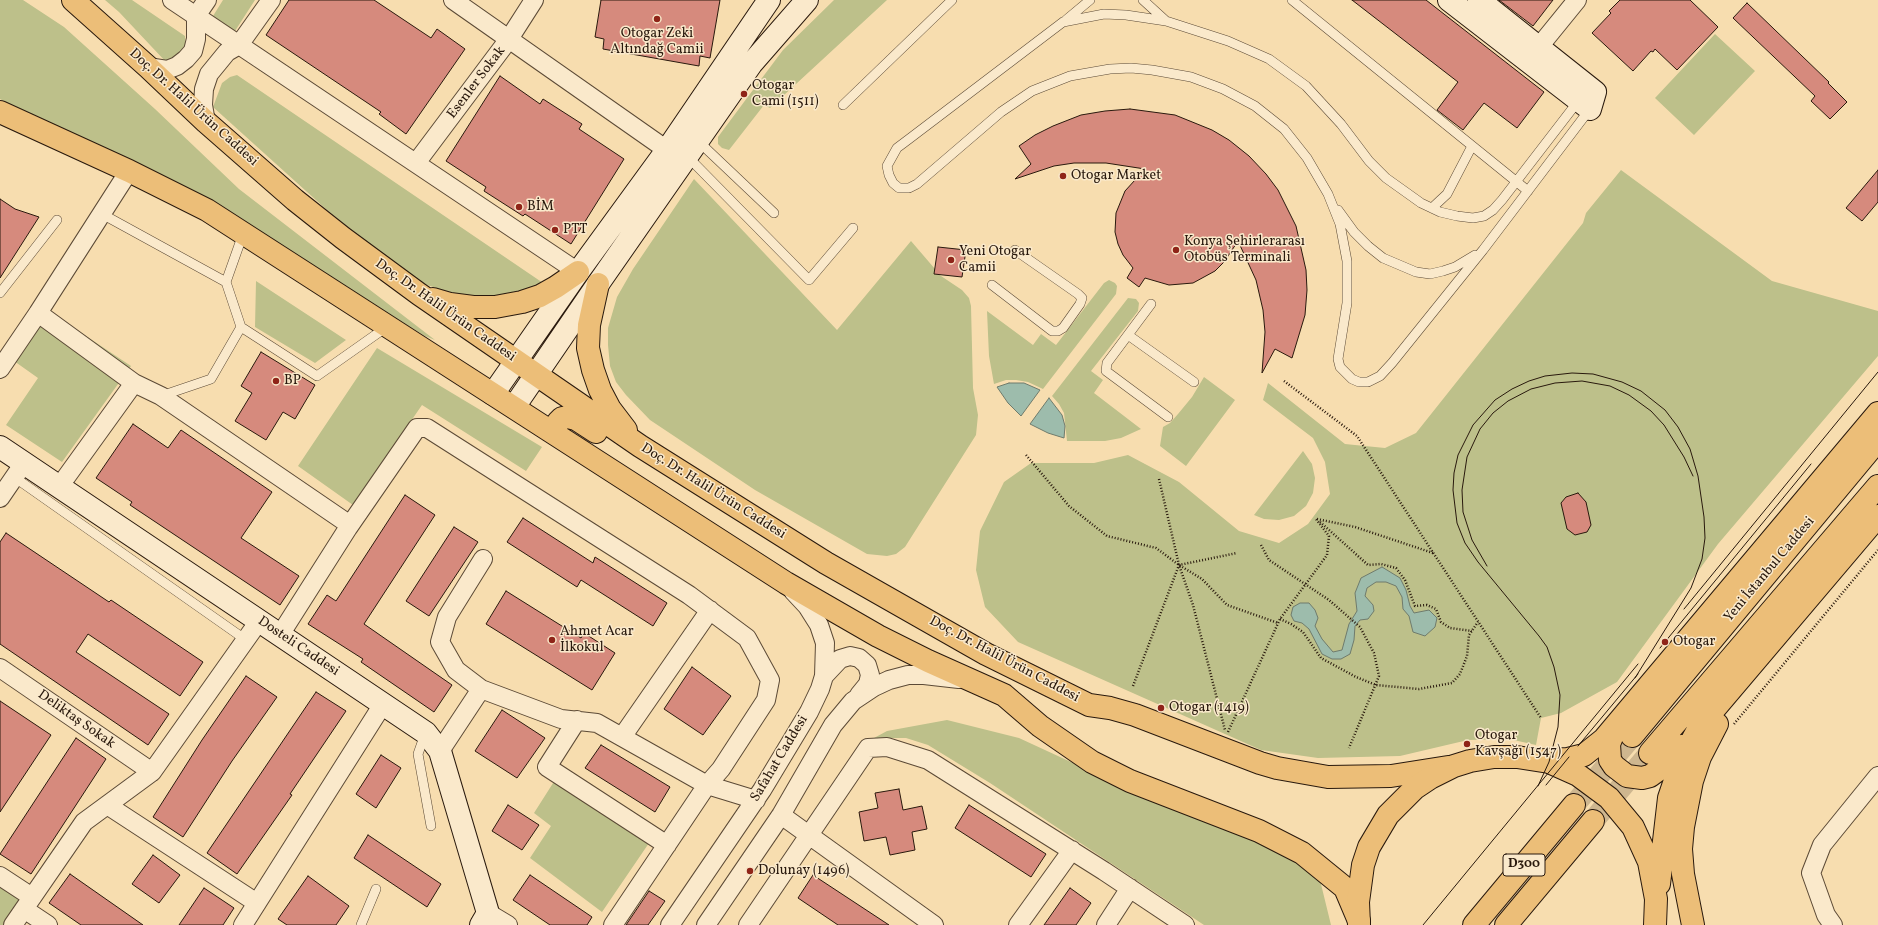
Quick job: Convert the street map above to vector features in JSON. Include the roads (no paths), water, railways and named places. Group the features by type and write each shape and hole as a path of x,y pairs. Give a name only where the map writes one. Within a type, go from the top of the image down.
{"main road":[{"name":"Doç. Dr. Halil Ürün Caddesi","path":"73,0 148,67 206,122 295,200 343,238 419,294 515,362 640,446 826,563 986,654 1089,705 1110,708 1135,715 1260,763 1293,771 1328,777 1391,776 1454,766"},
{"path":"0,112 130,170 207,210 786,583 878,636 1004,696 1040,726 1092,762 1130,781 1259,831 1302,853 1345,888 1359,923"},
{"path":"419,294 450,304 495,307 522,302 540,296 578,272"},
{"path":"598,284 589,325 588,348 593,370 600,390 610,409 640,446"},
{"path":"1878,413 1624,730 1609,744 1610,760 1620,772 1635,778 1650,776 1659,771 1700,726 1878,516"},
{"path":"557,435 556,427 558,422 562,418 568,417 576,419 617,444 640,446"},
{"name":"Yeni İstanbul Caddesi","path":"1624,730 1878,440"},
{"name":"Yeni İstanbul Caddesi","path":"1650,753 1878,486"},
{"path":"1694,925 1683,874 1681,849 1683,827 1692,781 1700,757 1711,734 1764,650"},
{"path":"1657,915 1669,798 1683,757 1700,726"},
{"path":"1359,923 1358,902 1360,877 1369,847 1388,815 1414,788 1454,766 1494,757 1540,760 1568,759 1584,754 1604,739 1624,730"},
{"path":"1540,760 1578,775 1594,785 1622,811 1642,844 1649,862 1657,915"},
{"name":"D300","path":"1474,925 1574,805"},
{"name":"D300","path":"1506,925 1593,821"}],"street":[{"path":"172,0 578,272"},
{"path":"148,67 167,70 177,66 186,59 193,51 196,39 196,16 207,0"},
{"path":"206,122 203,105 204,89 209,74 227,52 239,45 271,0"},
{"path":"453,0 509,39 684,148"},
{"name":"Esenler Sokak","path":"416,163 509,39 534,0"},
{"path":"514,407 598,284 684,148 769,0"},
{"path":"492,394 578,272 684,148 752,63 807,0"},
{"path":"1449,0 1584,104 1595,92 1479,0"},
{"path":"1538,48 1577,0"},
{"path":"0,369 130,170"},
{"path":"38,313 134,383 161,396 350,525"},
{"path":"59,487 134,383"},
{"path":"280,635 350,525 417,428 427,428 690,595 748,638 770,680 766,700 721,770 707,785 613,925"},
{"name":"Dosteli Caddesi","path":"0,448 19,470 59,487 426,733 440,751 484,919"},
{"path":"0,498 19,470"},
{"path":"483,559 447,617 440,642 456,670 481,689 561,719 597,722 707,785 756,800"},
{"name":"Safahat Caddesi","path":"670,925 756,800 809,712 820,689 824,676 825,643 819,625 807,606 786,583"},
{"path":"622,737 710,610"},
{"path":"13,925 84,822 152,772 259,621"},
{"path":"824,676 840,659 850,656 860,658 867,665 870,675 868,684 853,701"},
{"name":"Deliktaş Sokak","path":"0,668 152,772"},
{"name":"Safahat Caddesi","path":"706,925 781,815 833,725 853,701 874,687 889,680 908,675 924,675 973,682"},
{"path":"440,751 481,689"},
{"path":"243,925 383,704"},
{"path":"577,720 547,766 667,845"},
{"path":"748,925 868,748 887,747 928,760 1072,850 1185,925"},
{"path":"1833,925 1826,915 1810,873 1822,845 1878,776"},
{"path":"107,805 257,903"},
{"path":"781,815 810,834 934,925"},
{"path":"1018,925 1072,850"},
{"path":"0,876 48,925"},
{"path":"1106,925 1130,888"},
{"path":"484,919 508,925"}],"lane":[{"path":"843,105 952,0"},
{"path":"1090,0 897,148 887,166 893,183 899,188 909,188 917,184 1001,112 1032,91 1070,76 1110,69 1131,68 1191,77 1223,89 1255,106 1284,129 1297,144 1354,232 1383,258 1416,272 1430,274 1443,272 1466,262 1483,250"},
{"path":"1143,0 1166,21"},
{"path":"1292,0 1528,191"},
{"path":"1063,22 1104,14 1126,15 1166,21 1250,50 1286,71 1306,86 1341,124 1370,161 1386,178 1421,203 1457,216 1473,218 1484,216 1493,210 1584,104"},
{"path":"1328,194 1340,224 1347,261 1347,303 1338,359 1340,367 1345,374 1360,382 1368,382 1374,380 1386,370 1483,250 1528,191 1584,104"},
{"path":"1432,208 1447,194 1472,146"},
{"path":"684,148 774,213"},
{"path":"684,148 809,280 853,228"},
{"path":"102,214 226,282"},
{"path":"0,293 58,220"},
{"path":"243,232 226,282 240,327 317,376 388,326"},
{"path":"992,286 1052,331 1058,332 1063,328 1080,304 1082,298 1078,294 1015,250"},
{"path":"1151,304 1107,363 1106,371 1168,416"},
{"path":"161,396 211,379 240,327"},
{"path":"1128,335 1194,382"},
{"path":"19,470 246,640"},
{"path":"426,733 418,754 431,826"},
{"path":"361,925 376,889"}],"tunnel":[{"path":"1574,805 1632,736"},
{"path":"1593,821 1650,753"}],"tram line":[{"path":"1684,609 1878,372"},
{"path":"1538,786 1549,762 1558,727 1560,695 1554,667 1547,647 1478,562 1465,543 1457,523 1453,490 1454,473 1458,455 1473,425 1495,400 1512,389 1529,381 1545,376 1572,373 1593,374 1622,382 1641,391 1665,410 1678,427 1690,449 1698,476 1704,517 1705,538 1702,559 1691,588 1635,678"},
{"path":"1487,566 1472,540 1463,512 1462,490 1467,457 1480,429 1493,413 1508,401 1531,389 1555,383 1582,381 1610,386 1629,395 1651,411 1664,425 1684,457 1693,476"},
{"path":"1660,648 1811,464"},
{"path":"1423,925 1638,664"},
{"path":"1578,746 1638,674"},
{"path":"1546,785 1569,757"}],"place":[{"name":"Otogar Zeki Altındağ Camii","path":"657,19"},
{"name":"Otogar Cami (1511)","path":"744,94"},
{"name":"Otogar Market","path":"1063,176"},
{"name":"BİM","path":"519,207"},
{"name":"PTT","path":"555,230"},
{"name":"Konya Şehirlerarası Otobüs Terminali","path":"1176,250"},
{"name":"Yeni Otogar Camii","path":"951,260"},
{"name":"BP","path":"276,381"},
{"name":"Ahmet Acar İlkokul","path":"552,640"},
{"name":"Otogar","path":"1665,642"},
{"name":"Otogar (1419)","path":"1161,708"},
{"name":"Otogar Kavşağı (1547)","path":"1467,744"},
{"name":"Dolunay (1496)","path":"750,871"}]}
